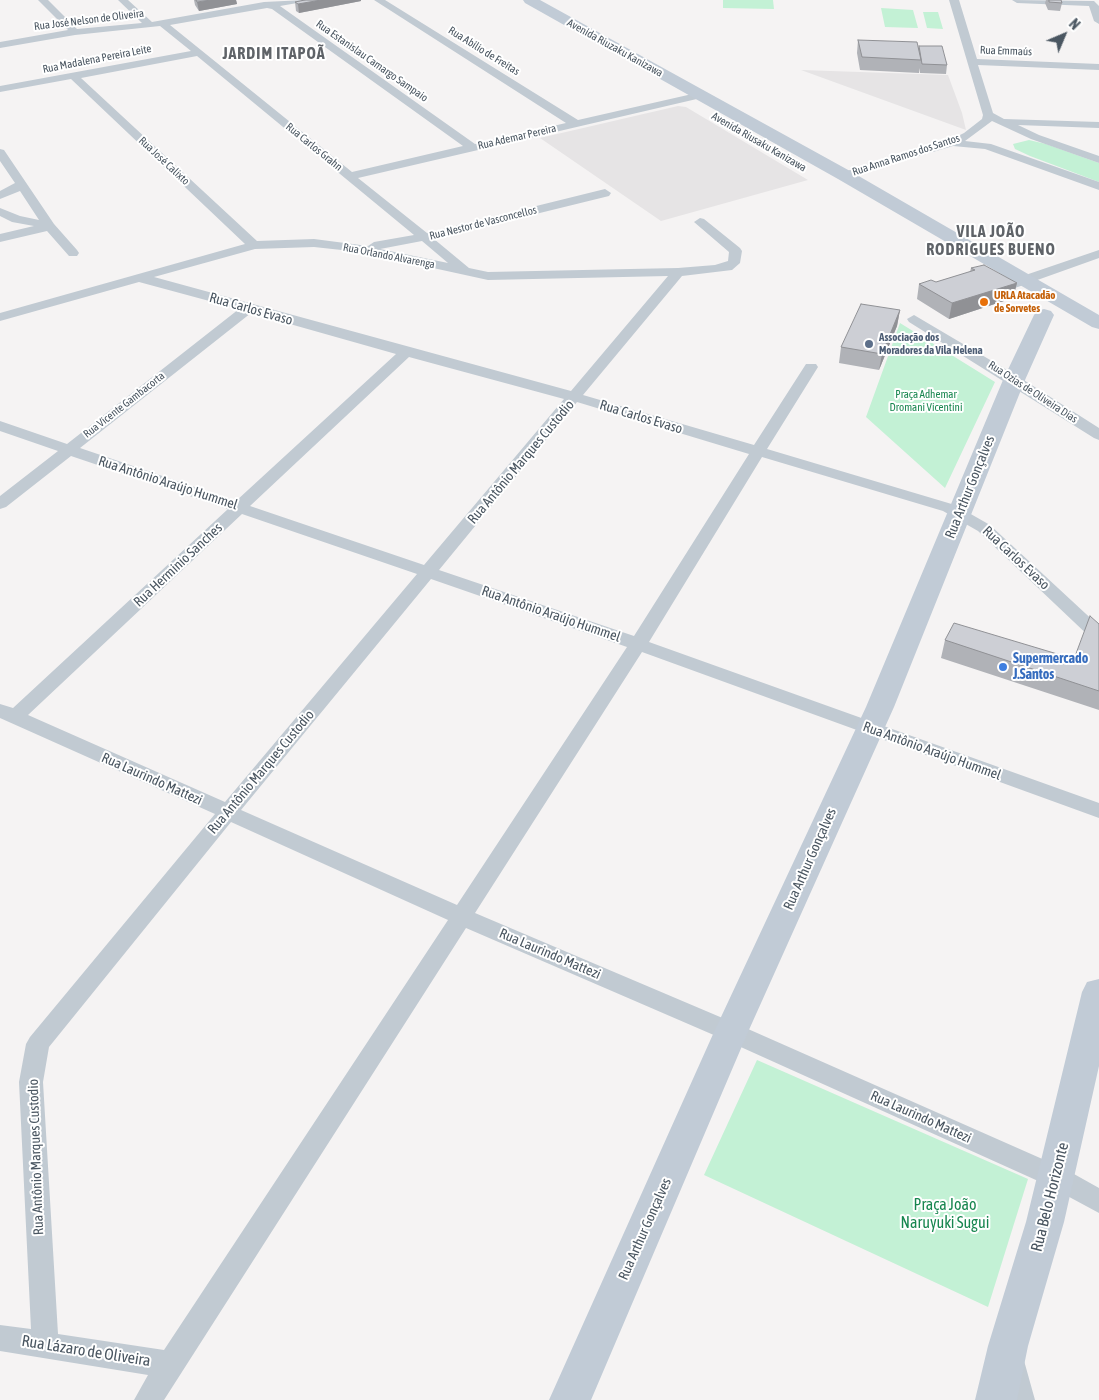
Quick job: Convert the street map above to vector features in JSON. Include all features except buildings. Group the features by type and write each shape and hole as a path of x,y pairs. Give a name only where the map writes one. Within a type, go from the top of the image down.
{"street":[{"path":"43,0 75,32"},
{"path":"122,0 150,24"},
{"name":"Rua Estanislau Camargo Sampaio","path":"254,0 274,7 473,148"},
{"name":"Rua José Nelson de Oliveira","path":"0,45 75,32 150,24 300,0"},
{"name":"Rua Abílio de Freitas","path":"379,0 576,124"},
{"path":"954,0 991,124 1010,141 1099,186"},
{"path":"1017,0 1091,3 1094,5 1099,21"},
{"name":"Avenida Riuzaku Kanizawa","path":"524,2 701,95 844,175 1018,282 1094,320"},
{"name":"Avenida Riusaku Kanizawa","path":"524,2 684,99 1018,282"},
{"name":"Rua Carlos Grahn","path":"162,22 465,271"},
{"name":"Rua Madalena Pereira Leite","path":"0,90 199,53"},
{"name":"Rua Emmaús","path":"973,62 1099,67"},
{"name":"Rua José Calixto","path":"74,77 254,245"},
{"path":"684,99 701,95"},
{"name":"Rua Ademar Pereira","path":"350,176 684,99"},
{"path":"991,124 1065,123 1099,125"},
{"path":"1038,138 1033,134 1037,128 1065,123"},
{"path":"991,124 1038,138 1099,160"},
{"name":"Rua Anna Ramos dos Santos","path":"844,175 952,143 991,124"},
{"path":"952,143 987,146 1038,138"},
{"path":"0,152 49,226 74,253"},
{"path":"0,195 14,190 21,184"},
{"name":"Rua Nestor de Vasconcellos","path":"360,248 424,238 605,193"},
{"path":"0,212 16,219 49,226"},
{"path":"14,234 19,224 16,219"},
{"name":"Rua Orlando Alvarenga","path":"0,317 254,245 314,244 360,248 488,276 678,272 727,267 734,263 736,251 700,222"},
{"path":"0,238 49,226"},
{"path":"1094,320 1074,312 1059,312 1044,316 1037,303 1018,282 1099,254"},
{"name":"Rua Antônio Marques Custodio","path":"45,1343 31,1082 38,1044 228,812 678,272"},
{"name":"Rua Carlos Evaso","path":"141,278 575,397 960,512 984,528 1099,636"},
{"name":"Rua Vicente Gambacorta","path":"0,504 250,308"},
{"name":"Rua Arthur Gonçalves","path":"570,1400 731,1032 880,707 1014,380 1044,316"},
{"name":"Rua Ozias de Oliveira Dias","path":"914,319 1099,435"},
{"name":"Rua Herminio Sanches","path":"7,713 240,507 406,352"},
{"path":"148,1400 463,917 638,644 811,367"},
{"name":"Rua Antônio Araújo Hummel","path":"0,426 638,644 1099,811"},
{"name":"Rua Laurindo Mattezi","path":"7,713 463,917 731,1032 1056,1177 1099,1201"},
{"name":"Rua Belo Horizonte","path":"996,1400 1008,1346 1056,1177 1099,992"},
{"name":"Rua Lázaro de Oliveira","path":"0,1338 45,1343 171,1364"},
{"path":"1008,1346 1021,1400"}],"shaded area":[{"path":"801,70 948,75 966,130"},
{"path":"678,106 686,107 808,180 661,221 540,138"}],"green space":[{"path":"723,0 773,0 774,9 723,8"},
{"path":"881,8 913,10 918,28 885,27"},
{"path":"923,12 938,12 943,29 927,28"},
{"path":"1029,140 1046,144 1099,163 1099,182 1015,149 1013,144"},
{"name":"Praça Adhemar Dromani Vicentini","path":"900,323 995,382 945,488 866,417"},
{"name":"Praça João Naruyuki Sugui","path":"757,1060 1028,1179 988,1307 704,1175"}],"place":[{"name":"URLA Atacadão de Sorvetes","path":"984,302"},
{"name":"Associação dos Moradores da Vila Helena","path":"869,344"},
{"name":"Supermercado J.Santos","path":"1003,667"}],"district":[{"name":"JARDIM ITAPOÃ","path":"274,54"},
{"name":"VILA JOÃO RODRIGUES BUENO","path":"991,241"}]}
